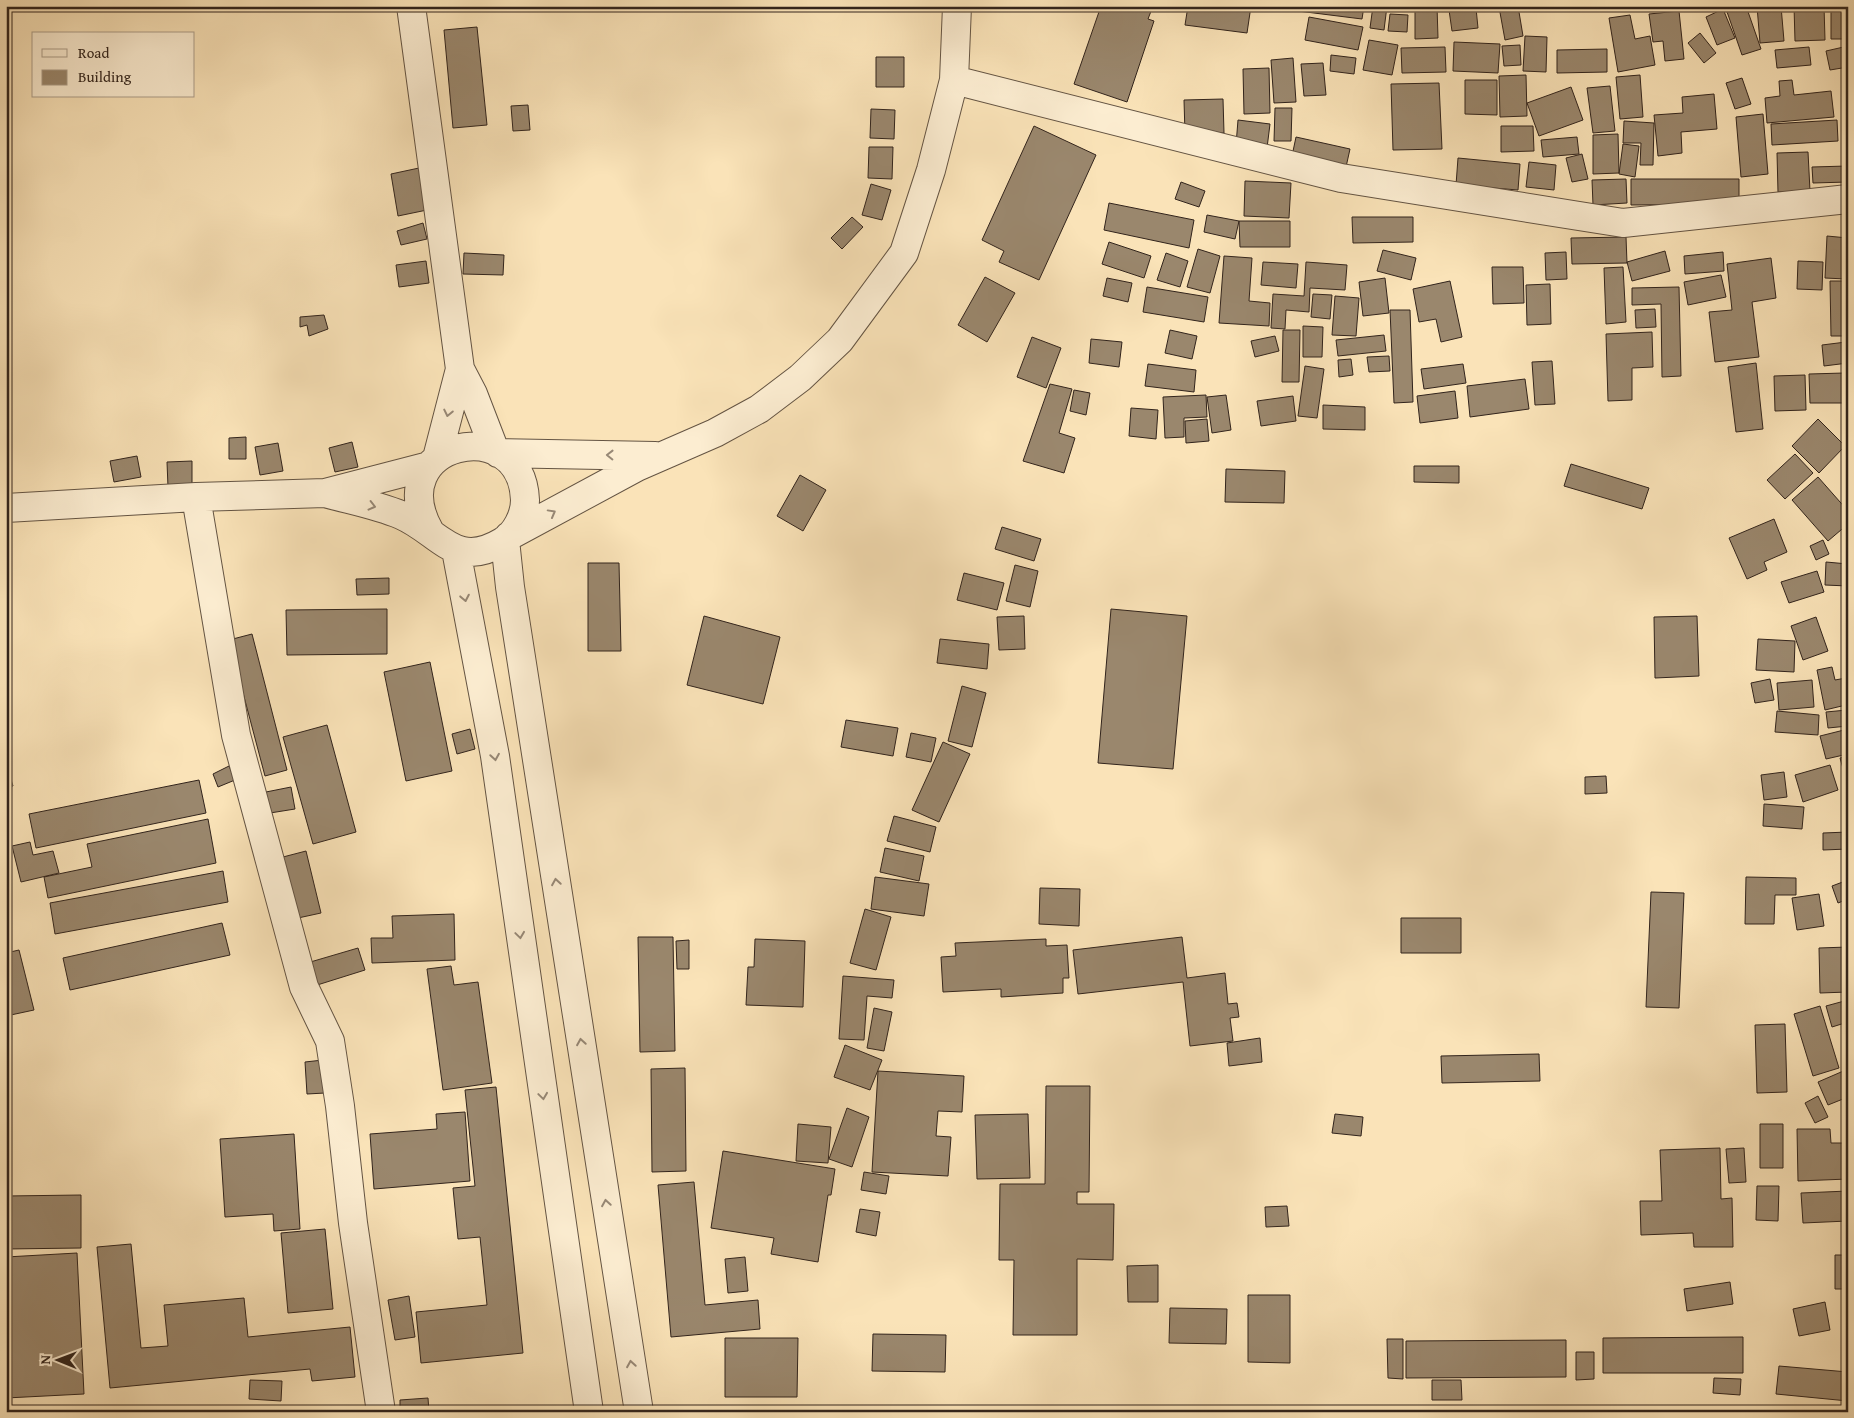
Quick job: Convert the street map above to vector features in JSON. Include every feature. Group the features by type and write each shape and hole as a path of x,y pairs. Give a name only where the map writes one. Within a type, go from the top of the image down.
{"street":[{"path":"411,6 460,369 473,394 497,452"},
{"path":"324,493 403,516 430,532 442,543 456,550 473,552 490,549 659,456 715,434 759,408 800,378 840,340 904,253 932,170 954,80 957,6"},
{"path":"954,80 1341,178 1623,223 1848,199"},
{"path":"430,532 422,517 418,500 421,482 433,462 460,369"},
{"path":"6,508 196,497 324,493 433,462 459,446 483,446 497,452 516,469 524,492 522,516 507,538 515,616 639,1412"},
{"path":"497,452 659,456"},
{"path":"196,497 236,735 304,987 330,1040 340,1106 353,1223 381,1412"},
{"path":"456,550 495,756 589,1412"}],"building":[{"path":"1101,6 1153,6 1148,19 1154,21 1127,102 1074,84"},
{"path":"1188,6 1251,6 1247,33 1185,25"},
{"path":"1299,6 1364,6 1362,19 1298,11"},
{"path":"1373,6 1387,6 1384,30 1370,28"},
{"path":"1392,6 1437,6 1438,38 1415,39 1415,10 1393,11"},
{"path":"1518,6 1523,36 1505,40 1499,7"},
{"path":"1574,6 1596,6 1597,7 1574,9"},
{"path":"1725,6 1746,6 1761,49 1742,55"},
{"path":"1757,6 1781,6 1784,41 1760,43"},
{"path":"1794,6 1824,6 1825,40 1795,41"},
{"path":"1831,6 1848,6 1848,39 1831,39"},
{"path":"1476,8 1478,28 1452,31 1449,10"},
{"path":"1723,9 1735,38 1717,45 1706,17"},
{"path":"1679,11 1684,59 1665,61 1663,41 1653,42 1649,14"},
{"path":"1390,14 1408,15 1407,32 1388,31"},
{"path":"1630,15 1635,39 1650,36 1655,65 1618,72 1609,18"},
{"path":"1309,17 1363,27 1358,50 1305,40"},
{"path":"477,27 487,125 453,128 444,30"},
{"path":"1700,33 1716,53 1704,63 1688,43"},
{"path":"1525,36 1547,37 1546,72 1523,71"},
{"path":"1369,40 1398,45 1392,75 1363,70"},
{"path":"1454,42 1500,44 1498,73 1453,71"},
{"path":"1520,45 1521,65 1504,66 1502,46"},
{"path":"1848,46 1848,67 1830,70 1826,51"},
{"path":"1445,47 1446,72 1402,73 1401,48"},
{"path":"1809,47 1811,65 1777,68 1775,50"},
{"path":"1607,49 1607,72 1557,73 1557,50"},
{"path":"1331,55 1356,58 1354,74 1330,71"},
{"path":"876,57 904,57 904,87 876,87"},
{"path":"1293,58 1296,102 1274,103 1271,60"},
{"path":"1323,63 1326,95 1304,96 1301,64"},
{"path":"1269,68 1270,113 1244,114 1243,69"},
{"path":"1526,75 1527,116 1500,117 1499,76"},
{"path":"1640,75 1643,117 1620,119 1616,77"},
{"path":"1742,78 1751,104 1735,109 1726,83"},
{"path":"1465,80 1497,80 1497,115 1465,114"},
{"path":"1792,80 1794,95 1831,91 1834,117 1767,123 1765,98 1780,96 1779,81"},
{"path":"1439,83 1442,149 1393,150 1391,84"},
{"path":"1610,86 1615,131 1593,133 1587,88"},
{"path":"1571,87 1583,120 1539,136 1527,103"},
{"path":"1843,89 1848,89 1848,132"},
{"path":"1714,94 1717,129 1681,132 1682,153 1658,156 1654,115 1683,113 1682,97"},
{"path":"1223,99 1224,133 1185,134 1184,100"},
{"path":"528,105 530,130 513,131 511,106"},
{"path":"1275,108 1292,108 1291,141 1274,141"},
{"path":"871,109 895,110 894,139 870,138"},
{"path":"1763,114 1768,174 1741,177 1736,117"},
{"path":"1238,120 1270,124 1267,148 1236,145"},
{"path":"1837,120 1838,141 1772,145 1771,124"},
{"path":"1624,121 1654,123 1653,165 1640,165 1641,143 1623,143"},
{"path":"1034,126 1096,155 1039,280 999,262 1004,251 982,240"},
{"path":"1501,126 1533,126 1534,151 1501,152"},
{"path":"1618,134 1619,173 1593,174 1593,135"},
{"path":"1296,137 1350,149 1346,167 1292,156"},
{"path":"1577,137 1579,154 1543,157 1541,140"},
{"path":"1623,144 1639,146 1635,177 1619,174"},
{"path":"869,147 893,147 892,179 868,178"},
{"path":"1808,152 1810,191 1778,192 1777,153"},
{"path":"1582,154 1588,179 1572,182 1566,158"},
{"path":"1458,158 1520,164 1518,190 1456,185"},
{"path":"1529,162 1556,165 1554,190 1526,187"},
{"path":"1847,166 1848,182 1813,183 1812,167"},
{"path":"419,168 427,210 398,216 391,174"},
{"path":"1626,179 1627,203 1593,205 1592,180"},
{"path":"1631,179 1739,179 1739,204 1631,205"},
{"path":"1245,181 1291,183 1289,218 1244,216"},
{"path":"1181,182 1205,191 1199,207 1175,199"},
{"path":"871,184 891,190 882,220 862,215"},
{"path":"1109,203 1194,220 1189,248 1104,230"},
{"path":"1207,215 1239,221 1235,239 1204,232"},
{"path":"852,217 863,227 842,249 831,238"},
{"path":"1352,217 1413,217 1413,242 1353,243"},
{"path":"1239,221 1290,221 1290,247 1240,247"},
{"path":"423,223 427,239 401,245 397,231"},
{"path":"1827,236 1848,238 1846,279 1825,278"},
{"path":"1626,237 1627,263 1572,264 1571,238"},
{"path":"1109,242 1151,256 1144,278 1102,264"},
{"path":"1198,249 1220,256 1210,293 1187,287"},
{"path":"1383,250 1416,258 1411,280 1377,271"},
{"path":"1665,251 1670,271 1632,281 1627,262"},
{"path":"1566,252 1567,279 1546,280 1545,253"},
{"path":"1723,252 1724,271 1685,274 1684,256"},
{"path":"464,253 504,255 503,275 463,274"},
{"path":"1166,253 1188,261 1180,287 1157,280"},
{"path":"1224,256 1252,258 1249,301 1270,303 1269,326 1219,323"},
{"path":"1771,258 1776,298 1752,302 1759,357 1715,362 1709,312 1732,310 1727,264"},
{"path":"426,261 429,283 399,287 396,265"},
{"path":"1798,261 1823,262 1822,290 1797,289"},
{"path":"1263,262 1298,264 1296,288 1261,285"},
{"path":"1306,262 1347,265 1345,290 1310,288 1309,312 1286,310 1285,329 1271,328 1273,294 1304,296"},
{"path":"1492,267 1523,267 1524,303 1493,304"},
{"path":"1623,267 1626,322 1606,324 1604,268"},
{"path":"1721,275 1726,297 1688,305 1684,282"},
{"path":"985,277 1015,293 987,342 958,325"},
{"path":"1107,278 1132,283 1128,302 1103,296"},
{"path":"1385,278 1389,313 1363,316 1359,282"},
{"path":"1450,281 1462,337 1441,342 1436,319 1419,322 1413,289"},
{"path":"1830,281 1848,281 1848,336 1831,336"},
{"path":"1550,284 1551,324 1527,325 1526,285"},
{"path":"1147,287 1208,297 1204,322 1143,312"},
{"path":"1679,287 1681,376 1662,377 1661,304 1632,305 1632,288"},
{"path":"1313,294 1332,295 1330,319 1311,317"},
{"path":"1335,296 1359,298 1356,336 1332,335"},
{"path":"1655,309 1656,327 1636,328 1635,310"},
{"path":"1390,310 1410,310 1413,402 1394,403"},
{"path":"324,315 328,329 309,336 307,325 300,327 300,317"},
{"path":"1303,326 1323,327 1322,357 1303,357"},
{"path":"1170,330 1197,336 1192,359 1165,353"},
{"path":"1283,330 1300,330 1299,382 1282,382"},
{"path":"1652,332 1653,367 1632,368 1632,400 1608,401 1606,334"},
{"path":"1384,335 1386,351 1338,356 1336,340"},
{"path":"1275,336 1279,351 1255,357 1251,341"},
{"path":"1032,337 1061,348 1046,388 1017,377"},
{"path":"1091,339 1122,342 1119,367 1089,363"},
{"path":"1846,342 1848,363 1824,366 1822,345"},
{"path":"1389,356 1390,371 1369,372 1367,357"},
{"path":"1351,359 1353,375 1339,377 1338,360"},
{"path":"1552,361 1555,404 1535,405 1532,362"},
{"path":"1756,363 1763,429 1736,432 1728,367"},
{"path":"1148,364 1196,370 1194,392 1145,386"},
{"path":"1463,364 1466,383 1424,389 1421,369"},
{"path":"1305,366 1324,369 1317,418 1298,416"},
{"path":"1844,373 1844,403 1810,403 1809,374"},
{"path":"1805,375 1806,410 1775,411 1774,376"},
{"path":"1525,379 1529,409 1470,417 1467,386"},
{"path":"1050,384 1072,389 1059,433 1075,438 1064,473 1023,461"},
{"path":"1074,390 1090,393 1086,415 1070,411"},
{"path":"1455,391 1458,418 1420,423 1417,396"},
{"path":"1206,395 1207,417 1184,418 1184,437 1165,438 1163,397"},
{"path":"1226,395 1231,430 1212,433 1207,397"},
{"path":"1293,396 1296,421 1261,426 1257,401"},
{"path":"1323,405 1365,407 1365,430 1323,429"},
{"path":"1131,408 1158,410 1156,439 1129,436"},
{"path":"1207,419 1209,441 1186,443 1185,421"},
{"path":"1818,419 1845,446 1819,473 1792,446"},
{"path":"246,437 246,459 229,459 229,438"},
{"path":"352,442 358,467 335,472 329,448"},
{"path":"278,443 283,471 260,475 255,447"},
{"path":"1795,454 1813,473 1785,499 1767,480"},
{"path":"137,456 141,477 114,482 110,461"},
{"path":"192,461 192,486 168,487 167,462"},
{"path":"1571,464 1649,488 1642,509 1564,486"},
{"path":"1414,466 1459,466 1459,483 1414,482"},
{"path":"1226,469 1285,471 1284,503 1225,502"},
{"path":"800,475 826,490 803,531 777,516"},
{"path":"1818,477 1848,511 1848,524 1828,541 1792,500"},
{"path":"1774,519 1787,552 1764,562 1767,570 1747,579 1729,538"},
{"path":"1002,527 1041,539 1034,561 995,549"},
{"path":"1823,540 1829,554 1816,560 1810,546"},
{"path":"1826,562 1848,564 1848,586 1825,585"},
{"path":"588,563 619,563 621,651 588,651"},
{"path":"1015,565 1038,571 1030,607 1006,601"},
{"path":"1817,571 1824,592 1789,603 1781,582"},
{"path":"964,573 1004,583 997,610 957,600"},
{"path":"389,578 389,594 357,595 356,579"},
{"path":"387,609 387,654 287,655 286,610"},
{"path":"1111,609 1187,616 1173,769 1098,763"},
{"path":"704,616 780,637 763,704 687,685"},
{"path":"1024,616 1025,649 999,650 997,617"},
{"path":"1697,616 1699,676 1655,678 1654,617"},
{"path":"1816,617 1828,651 1803,660 1791,626"},
{"path":"252,634 287,770 265,776 229,640"},
{"path":"940,639 989,644 987,669 937,663"},
{"path":"1758,639 1795,641 1794,672 1756,670"},
{"path":"430,662 452,771 406,781 384,672"},
{"path":"1832,667 1835,680 1846,678 1848,694 1844,694 1846,705 1825,710 1817,670"},
{"path":"1770,679 1774,700 1755,703 1751,683"},
{"path":"1812,680 1814,707 1779,710 1777,683"},
{"path":"962,686 986,693 972,747 948,741"},
{"path":"1847,710 1848,726 1828,728 1826,712"},
{"path":"1777,711 1819,715 1818,735 1775,732"},
{"path":"846,720 898,728 893,756 841,747"},
{"path":"327,725 356,832 313,844 283,737"},
{"path":"470,729 475,749 457,754 452,734"},
{"path":"1848,729 1848,754 1826,759 1820,736"},
{"path":"911,733 936,738 931,762 906,757"},
{"path":"943,742 970,754 939,822 912,810"},
{"path":"1848,756 1848,786 1840,758"},
{"path":"6,763 13,786 6,788"},
{"path":"1830,765 1838,790 1803,802 1795,775"},
{"path":"229,766 235,780 218,787 213,774"},
{"path":"1784,772 1787,797 1764,800 1761,775"},
{"path":"1606,776 1607,793 1585,794 1585,777"},
{"path":"199,780 206,813 36,848 29,814"},
{"path":"291,787 295,809 270,813 266,792"},
{"path":"1764,804 1804,807 1802,829 1763,826"},
{"path":"894,816 936,827 930,852 887,841"},
{"path":"208,819 216,863 48,898 44,877 92,867 87,844"},
{"path":"1848,832 1848,849 1823,850 1823,833"},
{"path":"30,842 33,855 53,851 59,873 21,882 12,846"},
{"path":"885,848 924,856 919,881 880,872"},
{"path":"306,851 321,913 298,918 283,857"},
{"path":"223,871 228,902 55,934 50,903"},
{"path":"875,877 929,884 924,916 871,909"},
{"path":"1746,877 1796,878 1796,895 1775,895 1774,924 1745,924"},
{"path":"1848,880 1848,899 1838,903 1832,886"},
{"path":"1040,888 1080,889 1079,926 1039,924"},
{"path":"1651,892 1684,893 1679,1008 1646,1007"},
{"path":"1819,894 1824,926 1797,930 1792,898"},
{"path":"865,909 891,917 876,970 850,963"},
{"path":"454,914 455,960 372,963 371,938 393,938 392,916"},
{"path":"1401,918 1461,918 1461,953 1401,953"},
{"path":"222,923 230,955 70,990 63,958"},
{"path":"638,937 673,937 675,1051 640,1052"},
{"path":"1182,937 1187,978 1225,973 1228,1004 1237,1003 1239,1017 1230,1018 1233,1041 1190,1046 1183,982 1078,994 1073,950"},
{"path":"755,939 805,941 803,1007 746,1005 748,967 754,967"},
{"path":"1046,939 1046,946 1067,945 1069,978 1063,978 1063,993 1001,997 1001,989 943,992 941,957 956,956 955,943"},
{"path":"689,940 689,969 677,969 676,941"},
{"path":"1848,947 1848,992 1820,993 1819,948"},
{"path":"358,948 365,970 314,986 307,963"},
{"path":"19,950 34,1010 6,1016 6,953"},
{"path":"451,966 454,985 478,982 492,1083 443,1090 427,969"},
{"path":"843,976 894,980 892,998 867,996 864,1040 839,1039"},
{"path":"1848,1000 1848,1022 1832,1027 1826,1006"},
{"path":"1820,1006 1839,1068 1813,1076 1794,1014"},
{"path":"874,1008 892,1012 884,1051 867,1048"},
{"path":"1785,1024 1787,1092 1757,1093 1755,1025"},
{"path":"1260,1038 1262,1062 1229,1066 1227,1043"},
{"path":"845,1045 882,1060 870,1090 834,1077"},
{"path":"1539,1054 1540,1081 1442,1083 1441,1056"},
{"path":"323,1060 325,1093 307,1094 305,1062"},
{"path":"685,1068 686,1171 652,1172 651,1069"},
{"path":"1848,1069 1848,1097 1828,1105 1818,1082"},
{"path":"878,1071 964,1076 962,1112 938,1111 936,1136 951,1137 948,1176 872,1172"},
{"path":"1046,1086 1090,1086 1089,1192 1077,1192 1077,1204 1114,1204 1113,1260 1077,1259 1077,1335 1013,1335 1014,1260 999,1260 1000,1184 1045,1184"},
{"path":"496,1087 523,1353 421,1363 416,1312 487,1305 480,1237 458,1239 453,1188 475,1186 465,1090"},
{"path":"1818,1096 1828,1117 1815,1123 1805,1103"},
{"path":"847,1108 869,1117 852,1167 829,1159"},
{"path":"465,1112 470,1181 374,1189 370,1134 437,1129 436,1114"},
{"path":"1028,1114 1030,1178 977,1179 975,1115"},
{"path":"1335,1114 1363,1117 1361,1136 1332,1133"},
{"path":"798,1124 831,1127 828,1163 796,1161"},
{"path":"1760,1124 1783,1124 1783,1168 1760,1168"},
{"path":"1797,1129 1830,1129 1831,1143 1848,1143 1848,1179 1798,1181"},
{"path":"294,1134 300,1229 274,1231 273,1214 225,1217 220,1139"},
{"path":"1720,1148 1721,1199 1732,1198 1733,1247 1694,1247 1693,1233 1641,1235 1640,1201 1662,1201 1660,1150"},
{"path":"1744,1148 1746,1182 1729,1183 1726,1149"},
{"path":"723,1151 835,1169 831,1195 828,1195 818,1262 771,1254 774,1238 711,1228"},
{"path":"864,1172 889,1176 886,1194 861,1190"},
{"path":"694,1182 705,1305 758,1300 760,1329 671,1337 658,1185"},
{"path":"1757,1186 1779,1186 1778,1221 1756,1220"},
{"path":"1848,1191 1848,1221 1803,1223 1801,1193"},
{"path":"81,1195 81,1248 6,1249 6,1196"},
{"path":"1287,1206 1289,1226 1266,1227 1265,1207"},
{"path":"860,1209 880,1212 876,1236 856,1232"},
{"path":"325,1229 333,1309 288,1313 281,1233"},
{"path":"131,1244 141,1348 168,1346 164,1305 244,1298 248,1337 350,1327 355,1377 312,1381 310,1369 110,1388 97,1247"},
{"path":"77,1253 84,1394 6,1398 6,1358 11,1358 6,1257"},
{"path":"1835,1255 1848,1255 1848,1289 1835,1289"},
{"path":"745,1257 748,1291 728,1293 725,1259"},
{"path":"1158,1265 1158,1302 1128,1302 1127,1266"},
{"path":"1730,1282 1733,1304 1687,1311 1684,1289"},
{"path":"1248,1295 1290,1295 1290,1363 1248,1362"},
{"path":"409,1296 415,1337 395,1340 388,1300"},
{"path":"1825,1302 1830,1330 1799,1336 1793,1309"},
{"path":"1170,1308 1227,1309 1226,1344 1169,1343"},
{"path":"873,1334 946,1335 945,1372 872,1371"},
{"path":"1743,1337 1743,1373 1603,1373 1603,1338"},
{"path":"725,1338 798,1338 797,1397 725,1397"},
{"path":"1387,1339 1403,1339 1403,1379 1388,1378"},
{"path":"1566,1340 1566,1377 1406,1378 1406,1341"},
{"path":"1576,1352 1594,1352 1594,1379 1576,1380"},
{"path":"1779,1366 1848,1372 1848,1401 1776,1394"},
{"path":"1714,1378 1741,1379 1740,1395 1713,1393"},
{"path":"250,1380 282,1381 281,1401 249,1399"},
{"path":"1432,1380 1461,1380 1462,1400 1432,1400"},
{"path":"428,1398 429,1412 400,1412 400,1400"}]}
